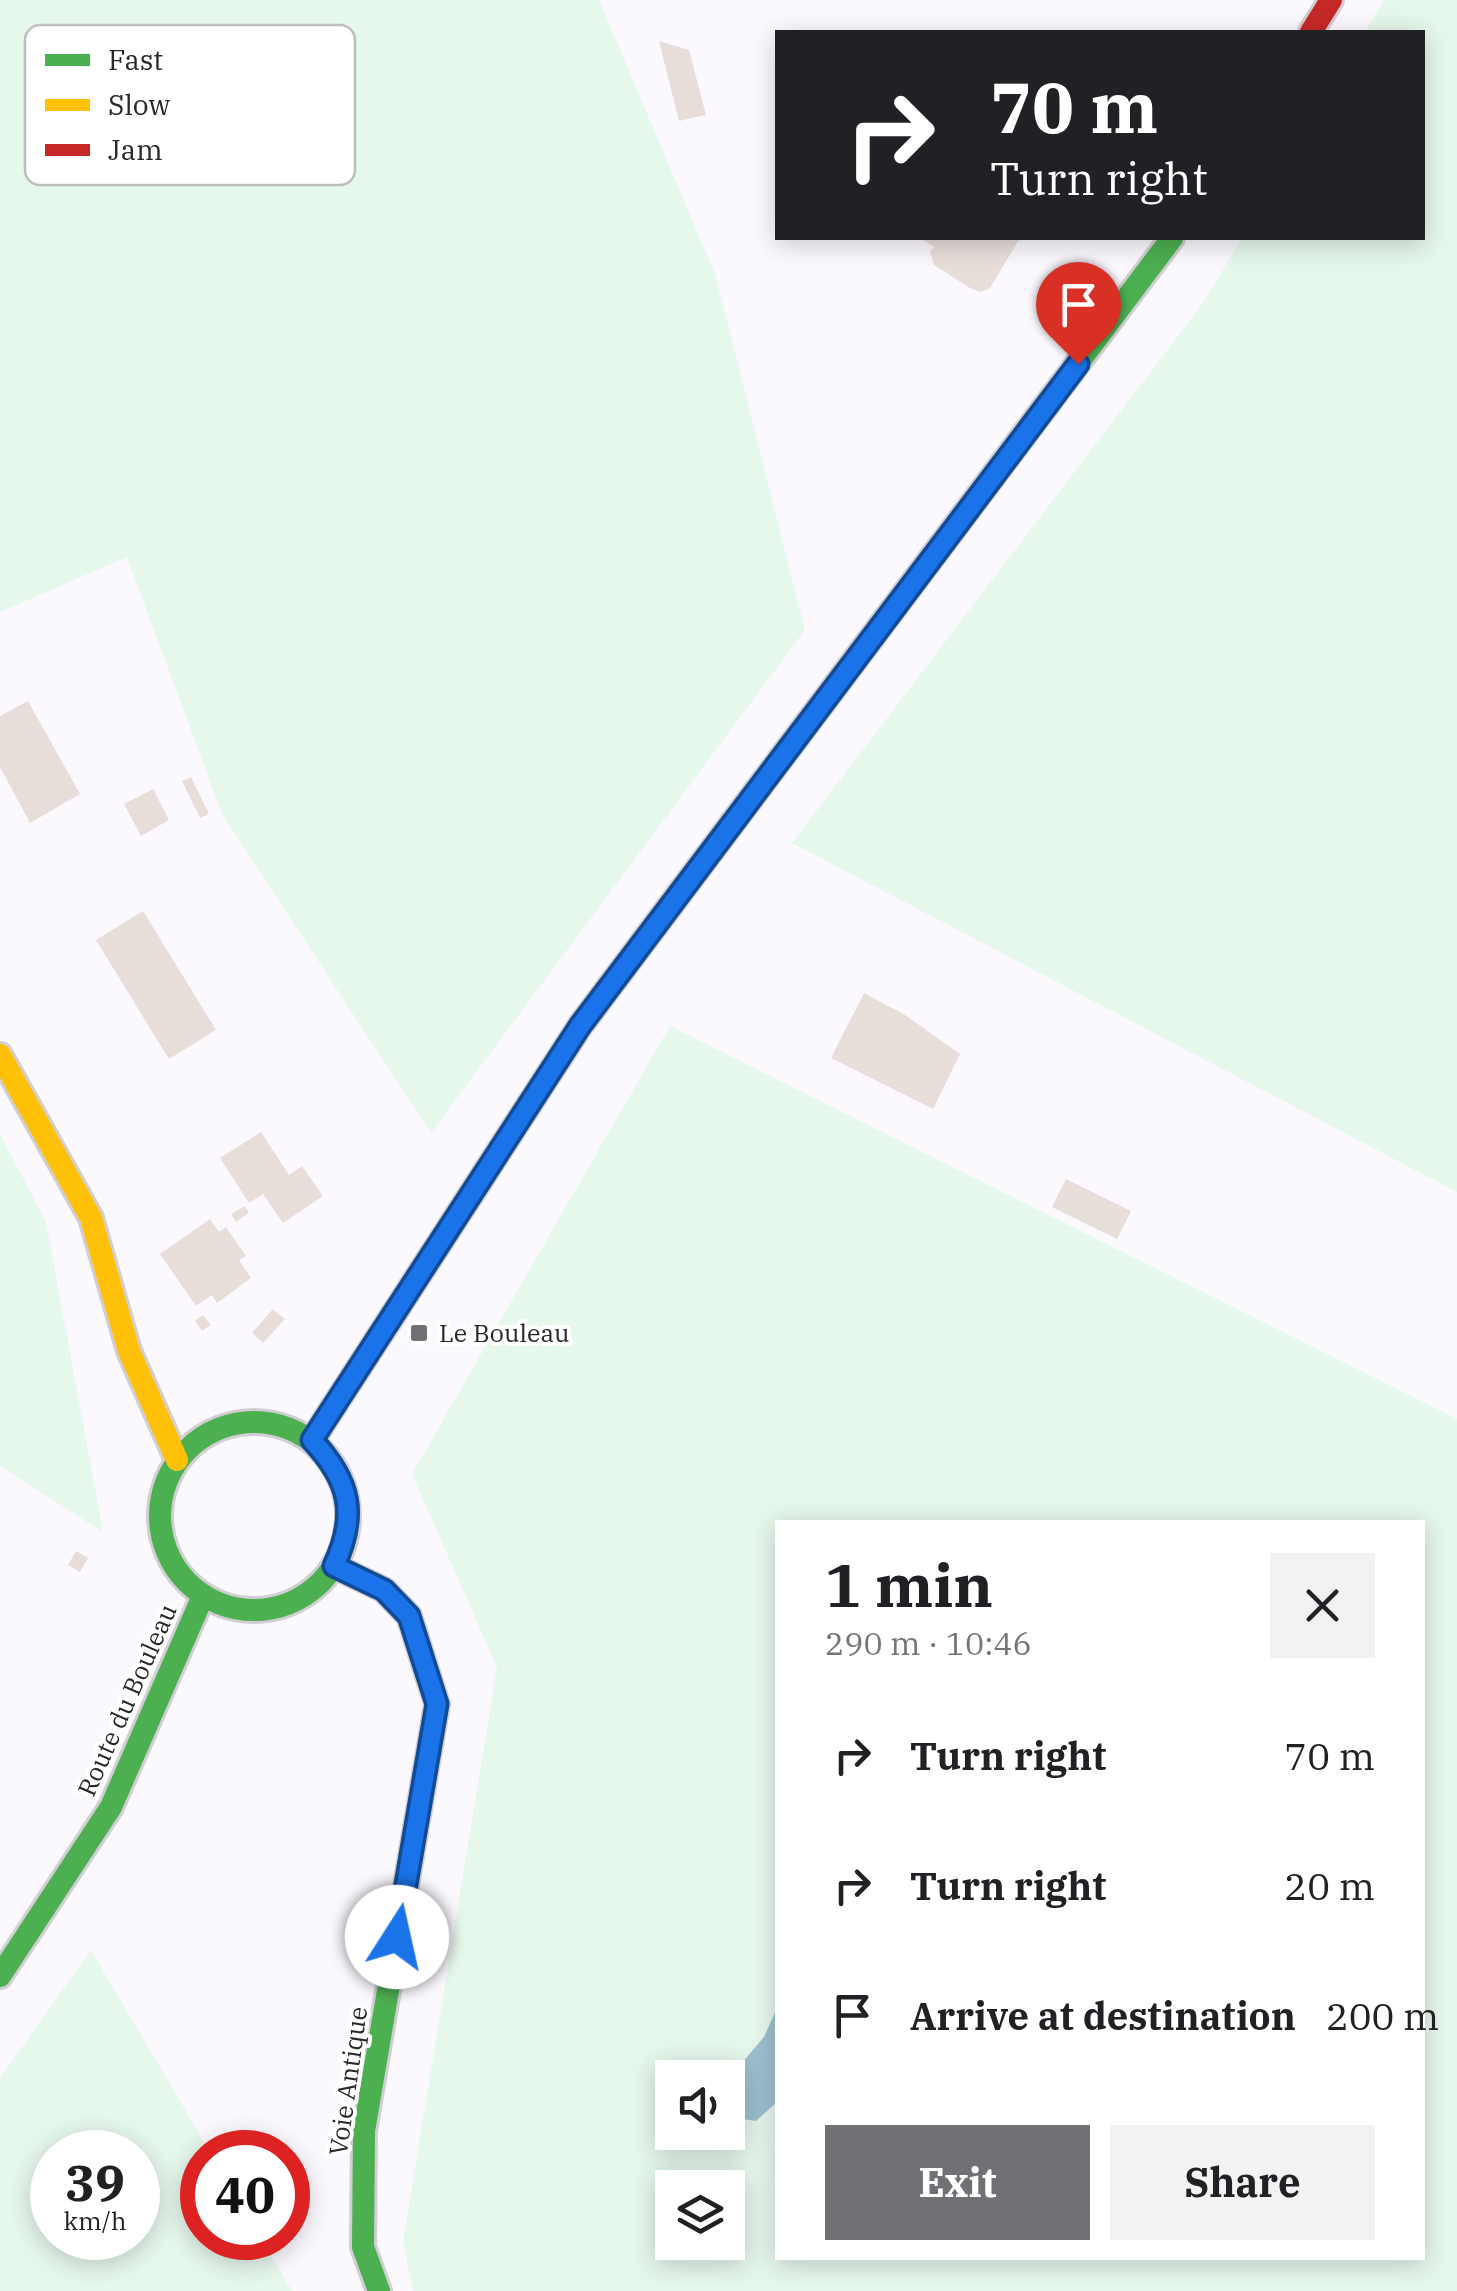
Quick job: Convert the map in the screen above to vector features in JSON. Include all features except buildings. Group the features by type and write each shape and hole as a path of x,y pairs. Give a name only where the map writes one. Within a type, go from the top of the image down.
{"main road":[{"path":"1312,30 1331,0"},
{"path":"312,1440 580,1026 1170,240"},
{"path":"0,1055 91,1218 130,1352 177,1460"},
{"path":"256,1420 285,1426 312,1440 331,1460 344,1485 348,1512 346,1540 334,1566 314,1589 289,1604 260,1611 230,1608 203,1596 179,1576 164,1548 158,1518 163,1488 177,1460 198,1438 240,1422 256,1420"},
{"name":"Voie Antique","path":"334,1566 384,1590 409,1616 437,1704 364,2131 362,2247 379,2291"},
{"name":"Route du Bouleau","path":"0,1976 111,1807 203,1596"}],"green space":[{"path":"0,0 599,0 715,274 805,630 431,1133 222,814 127,557 0,612"},
{"path":"1384,0 1457,0 1457,1192 792,843 1203,303 1241,240 1425,240 1425,30 1366,30"},
{"path":"670,1026 1457,1419 1457,2291 413,2291 403,2241 497,1667 412,1474"},
{"path":"0,1134 46,1222 103,1532 0,1466"},
{"path":"91,1950 197,2130 180,2130 180,2260 273,2260 292,2291 0,2291 0,2078"}],"water":[{"path":"775,2012 775,2104 756,2121 745,2119 744,2060 764,2037"}],"traffic: fast":[{"path":"679,894 1170,240"},
{"path":"254,1422 290,1429 321,1449 341,1480 348,1516 341,1552 321,1583 290,1603 254,1610 218,1603 187,1583 167,1552 160,1516 167,1480 187,1449 218,1429 254,1422"},
{"path":"334,1566 384,1590 409,1616 437,1704 364,2131 363,2247 379,2291"},
{"path":"0,1976 111,1807 203,1596"}],"traffic: slow":[{"path":"0,1055 91,1218 129,1351 177,1460"}],"traffic: jam":[{"path":"1312,30 1331,0"},
{"path":"312,1440 580,1026 679,894"}],"place":[{"name":"Le Bouleau","path":"419,1333"}],"route":[{"path":"397,1937 437,1704 409,1616 384,1590 334,1566 346,1540 348,1512 344,1485 331,1460 312,1440 580,1026 1078,364"}]}
